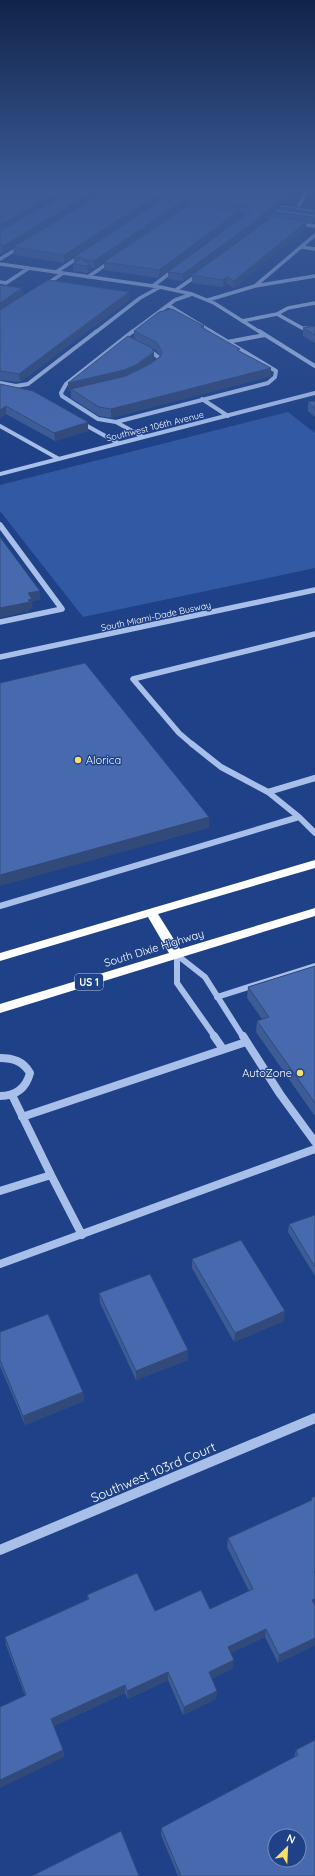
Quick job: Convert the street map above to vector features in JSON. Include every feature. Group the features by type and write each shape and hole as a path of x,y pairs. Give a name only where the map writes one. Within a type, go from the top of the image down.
{"highway":[{"path":"0,957 315,864"},
{"path":"151,912 177,955"},
{"name":"South Dixie Highway","path":"0,1009 315,912"}],"street":[{"path":"0,282 6,283 17,276"},
{"path":"39,289 60,276"},
{"path":"79,276 176,290 208,300 314,364"},
{"path":"153,286 167,276"},
{"path":"176,290 197,276"},
{"path":"254,286 267,276"},
{"path":"208,300 254,286 315,276"},
{"path":"46,284 54,286"},
{"path":"0,383 16,386 28,384 140,298 160,287"},
{"path":"62,396 62,388 66,384 175,300 192,294"},
{"path":"132,297 140,298"},
{"path":"242,321 277,314 288,308 315,302"},
{"path":"116,422 268,383 275,377 276,371 168,305"},
{"path":"277,314 302,328 315,329"},
{"path":"227,342 265,335"},
{"path":"125,338 131,340"},
{"path":"142,346 158,357 159,361 150,370"},
{"path":"62,396 69,394"},
{"name":"Southwest 106th Avenue","path":"0,474 315,394"},
{"path":"62,396 98,419 116,422 143,437"},
{"path":"202,399 228,416"},
{"path":"78,421 118,444"},
{"path":"1,428 59,459"},
{"path":"0,525 62,609 0,622"},
{"name":"South Miami-Dade Busway","path":"0,657 315,590"},
{"path":"315,634 133,679 179,733 221,767 268,792 299,817 315,833"},
{"path":"268,792 315,778"},
{"path":"0,906 299,817"},
{"path":"177,955 205,977 216,997 280,1094 315,1142"},
{"path":"177,955 177,983 224,1049"},
{"path":"216,997 315,966"},
{"path":"22,1117 246,1042"},
{"path":"0,1058 7,1057 22,1062 30,1073 26,1086 12,1095 0,1096"},
{"path":"12,1095 82,1235"},
{"path":"0,1264 315,1149"},
{"path":"0,1191 51,1175"},
{"name":"Southwest 103rd Court","path":"0,1550 315,1418"}],"shaded area":[{"path":"288,412 315,433 315,568 83,617 0,511 0,485"}],"building":[{"path":"195,276 241,276 234,281 227,277 223,280"},
{"path":"48,280 129,292 19,374 0,371 0,310"},
{"path":"0,285 22,288 0,303"},
{"path":"172,309 204,326 201,327 240,349 237,350 271,368 111,409 99,407 71,389 126,376 150,364 161,356 162,351 156,342 134,331 159,312"},
{"path":"315,326 315,335 303,328"},
{"path":"128,336 152,348 154,352 136,365 124,370 68,383"},
{"path":"0,384 33,391 88,422 54,433 6,406 0,410"},
{"path":"315,401 315,408 308,402"},
{"path":"0,537 40,591 28,593 32,599 28,600 30,602 0,608"},
{"name":"Alorica","path":"85,663 209,817 0,875 0,683"},
{"name":"AutoZone","path":"315,966 315,1103 257,1021 269,1017 248,987"},
{"path":"315,1215 315,1267 289,1224"},
{"path":"241,1240 285,1311 235,1333 192,1259"},
{"path":"150,1274 188,1350 136,1371 99,1293"},
{"path":"48,1314 83,1392 23,1416 0,1360 0,1332"},
{"path":"315,1496 315,1599 312,1600 315,1606 315,1638 279,1655 266,1629 228,1647 234,1660 209,1672 217,1691 184,1707 168,1672 127,1691 125,1685 51,1719 63,1750 0,1780 0,1707 26,1695 5,1637 89,1599 87,1595 137,1573 155,1611 201,1590 210,1609 253,1589 228,1538 312,1500 311,1498"},
{"path":"315,1740 315,1876 181,1876 161,1828 298,1755 296,1750"},
{"path":"121,1831 139,1876 32,1876"}],"place":[{"name":"Alorica","path":"78,760"},
{"name":"AutoZone","path":"300,1073"}]}
